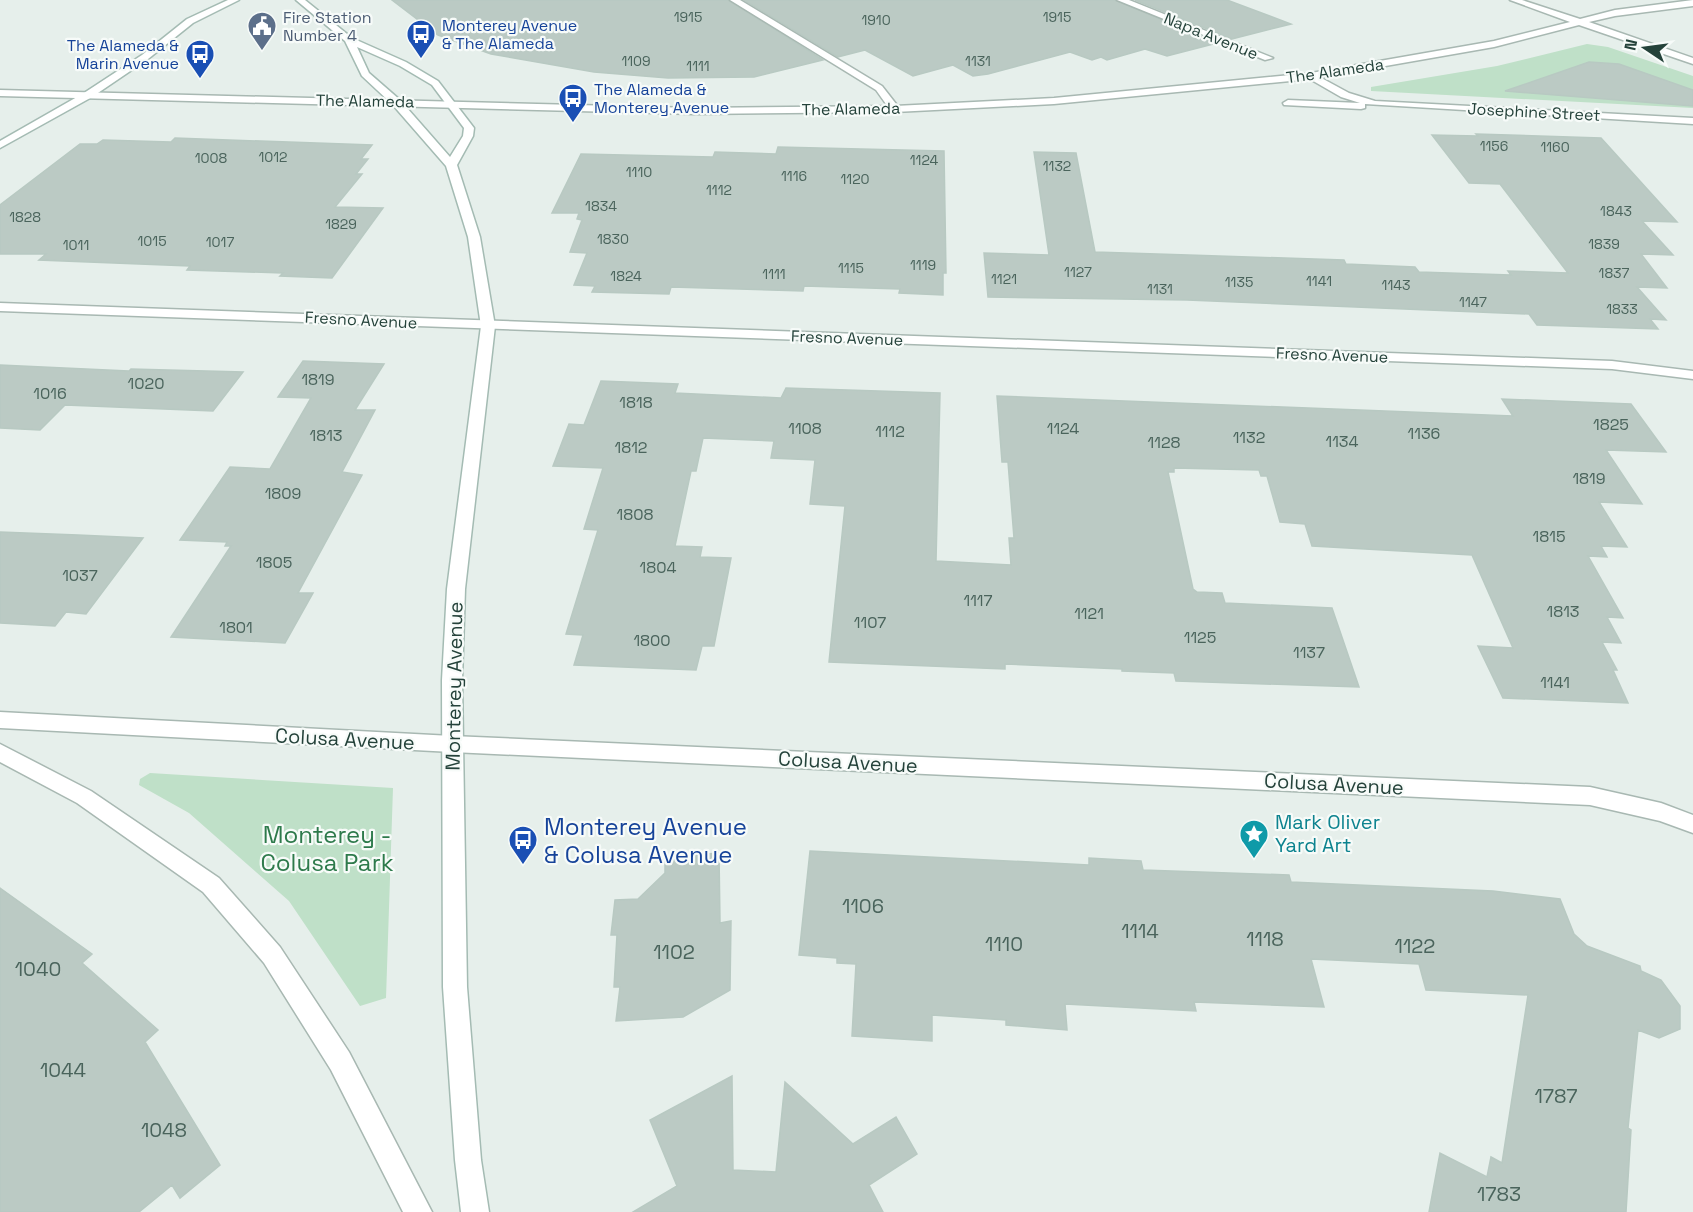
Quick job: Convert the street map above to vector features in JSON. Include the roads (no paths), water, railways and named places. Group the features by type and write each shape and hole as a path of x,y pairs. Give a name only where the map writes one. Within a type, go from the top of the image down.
{"street":[{"path":"0,145 88,95 145,57 190,21 235,0"},
{"name":"Monterey Avenue","path":"300,0 349,40 403,64 435,83 469,128 468,136 451,165"},
{"path":"734,0 879,88 895,109"},
{"name":"Napa Avenue","path":"1121,0 1268,58"},
{"path":"1514,0 1693,61"},
{"name":"The Alameda","path":"0,93 695,111 895,109 1066,100 1311,76 1494,44 1630,10 1693,3"},
{"path":"190,21 194,10"},
{"name":"Monterey Avenue","path":"349,40 365,74 396,102 451,165 474,237 488,326 456,590 452,744 455,987 468,1161 475,1212"},
{"name":"Josephine Street","path":"1311,76 1356,100 1374,104"},
{"name":"Josephine Street","path":"1288,103 1355,106 1374,104 1693,121"},
{"name":"Fresno Avenue","path":"0,307 1612,365 1693,375"},
{"name":"Colusa Avenue","path":"0,720 452,744 1590,796 1661,812 1693,824"},
{"path":"0,752 84,797 211,885 272,955 340,1062 418,1212"}],"place":[{"name":"Fire Station Number 4","path":"262,52"},
{"name":"Monterey Avenue & The Alameda","path":"421,60"},
{"name":"The Alameda & Marin Avenue","path":"200,80"},
{"name":"The Alameda & Monterey Avenue","path":"573,124"},
{"name":"Mark Oliver Yard Art","path":"1254,860"},
{"name":"Monterey Avenue & Colusa Avenue","path":"523,866"}],"park label":[{"name":"Monterey - Colusa Park","path":"327,848"}]}
